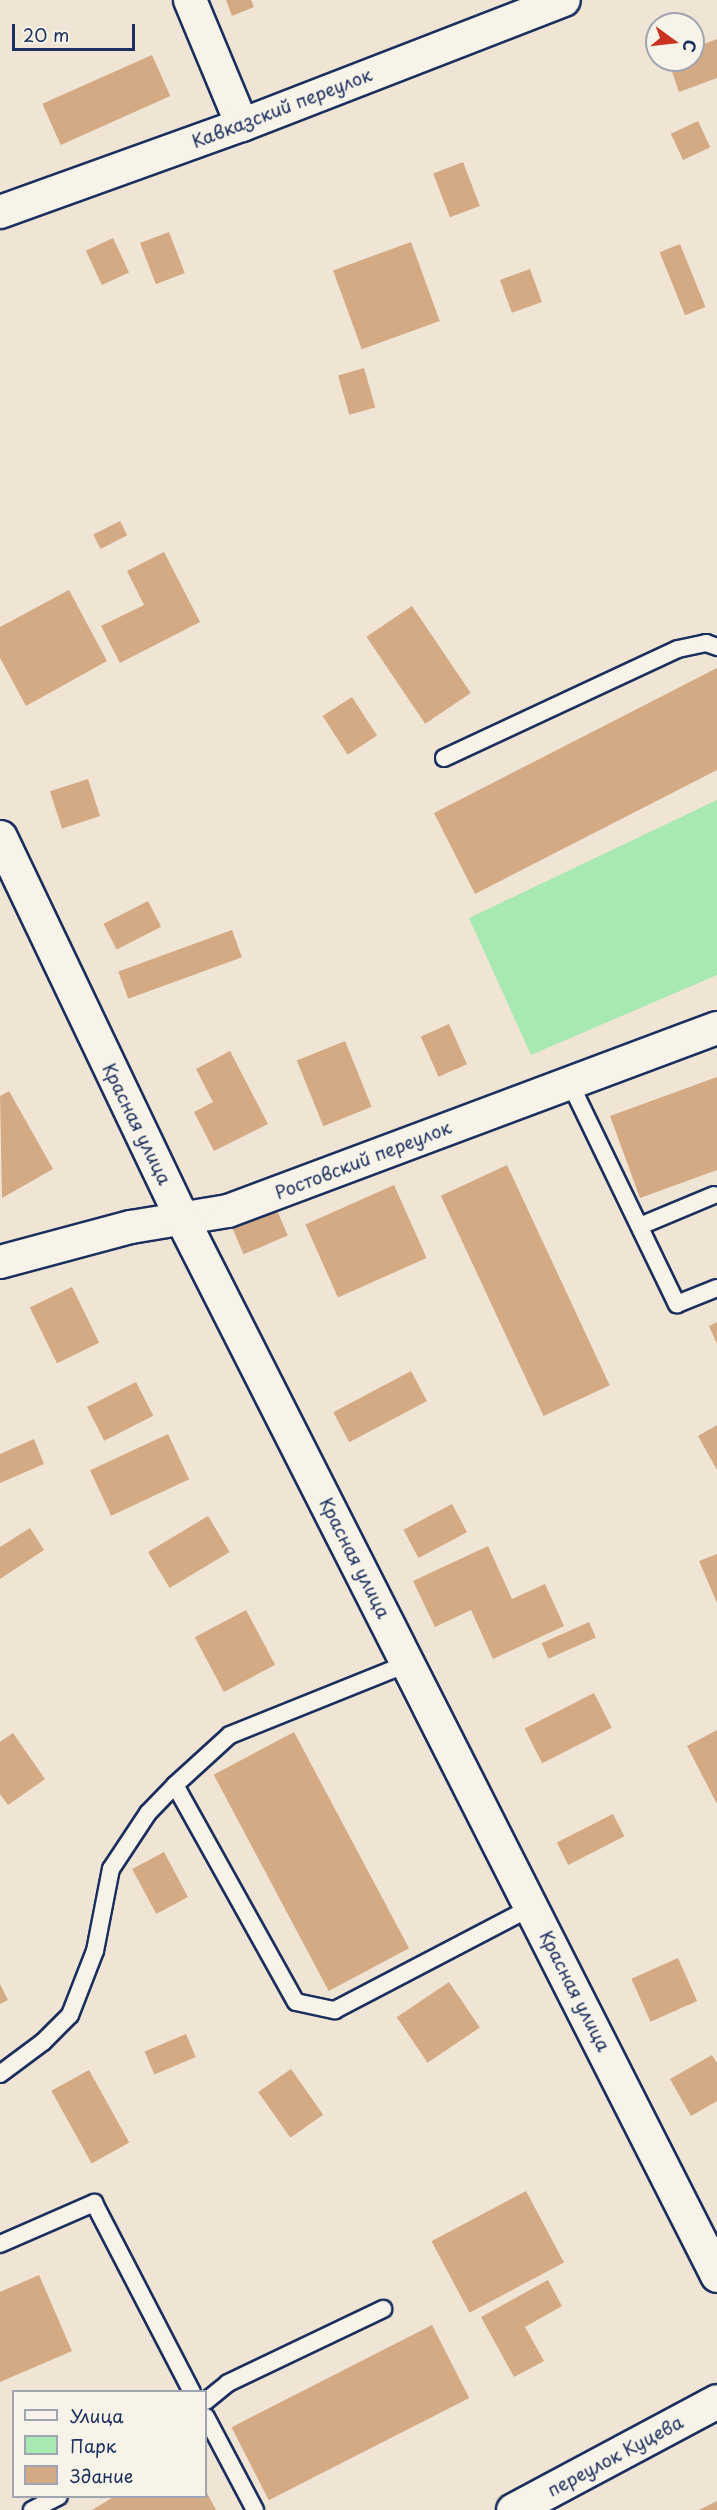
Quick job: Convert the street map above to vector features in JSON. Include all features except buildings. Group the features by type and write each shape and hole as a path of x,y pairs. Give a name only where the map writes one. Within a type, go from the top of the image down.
{"street":[{"path":"190,0 242,125"},
{"name":"Кавказский переулок","path":"0,212 242,125 564,0"},
{"name":"Красная улица","path":"0,837 181,1217 409,1663 717,2275"},
{"name":"Ростовский переулок","path":"0,1262 181,1217 228,1211 717,1028"},
{"name":"переулок Куцева","path":"513,2510 717,2401"}],"lane":[{"path":"444,758 678,649 706,643 717,647"},
{"path":"570,1083 677,1305 717,1288"},
{"path":"640,1226 714,1195"},
{"path":"0,2074 43,2042 70,2015 95,1951 111,1869 148,1813 175,1785 230,1735 409,1663"},
{"path":"175,1785 296,2002 335,2010 532,1907"},
{"path":"0,2244 94,2203 191,2390"},
{"path":"207,2400 228,2383 383,2309"},
{"path":"207,2422 255,2510"},
{"path":"32,2510 55,2498"}],"green space":[{"path":"717,800 717,975 531,1055 469,918"}]}
